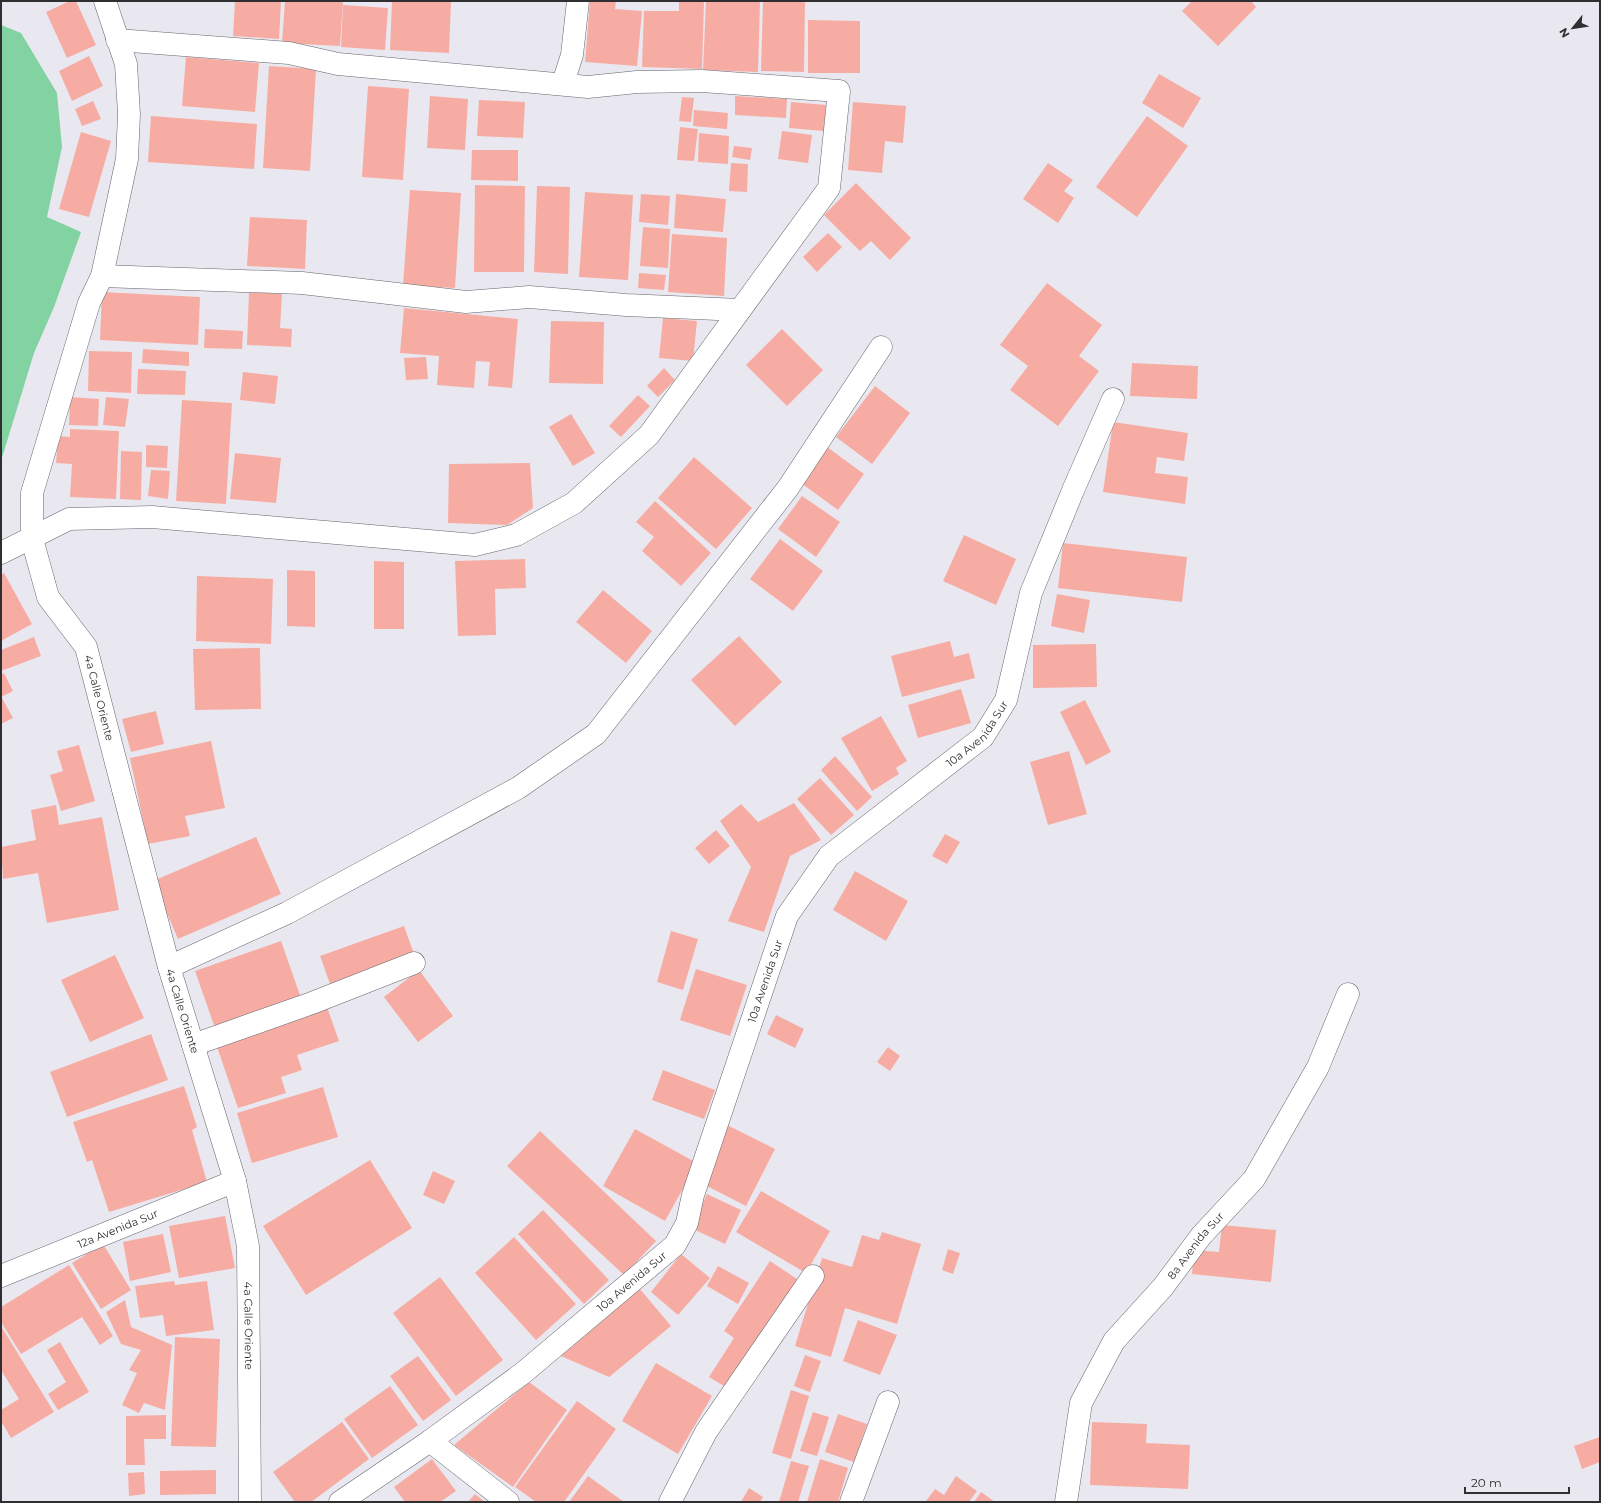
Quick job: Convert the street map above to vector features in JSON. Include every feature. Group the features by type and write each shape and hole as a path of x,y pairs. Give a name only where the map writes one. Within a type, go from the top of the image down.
{"street":[{"name":"4a Calle Oriente","path":"105,1 126,64 130,114 127,159 102,276 89,303 32,493 32,539 48,598 86,647 169,967 235,1181 248,1246 250,1502"},
{"path":"563,84 572,55 578,1"},
{"path":"1,553 32,539 69,519 152,517 475,545 516,536 574,503 649,435 829,188 839,91 702,81 637,82 588,86 338,64 289,53 117,40"},
{"path":"102,276 302,283 466,302 529,297 626,305 740,310"},
{"path":"169,967 287,913 518,788 596,734 788,488 881,347"},
{"name":"10a Avenida Sur","path":"340,1502 430,1441 523,1373 675,1245 687,1223 693,1195 787,916 829,856 983,737 1006,700 1031,593 1074,488 1113,399"},
{"path":"192,1045 312,1003 414,963"},
{"name":"8a Avenida Sur","path":"1066,1502 1081,1403 1110,1348 1114,1341 1163,1287 1201,1236 1254,1179 1318,1067 1348,994"},
{"name":"12a Avenida Sur","path":"1,1276 235,1181"},
{"path":"670,1502 706,1432 813,1276"},
{"path":"851,1502 888,1402"},
{"path":"430,1441 508,1502"}],"green space":[{"path":"1,25 21,33 57,93 62,147 47,217 81,232 54,307 34,353 1,461"}],"building":[{"path":"70,1 76,1 96,45 67,58 46,12"},
{"path":"235,1 281,1 279,39 233,36"},
{"path":"285,1 343,1 340,46 282,43"},
{"path":"392,1 451,1 449,53 390,50"},
{"path":"590,1 616,1 615,9 642,11 637,66 585,62"},
{"path":"679,1 704,1 702,69 642,67 644,11 679,11"},
{"path":"706,1 760,1 758,72 703,70"},
{"path":"763,1 805,1 804,72 761,71"},
{"path":"1192,1 1251,1 1256,7 1218,46 1182,11"},
{"path":"343,5 388,8 385,50 341,47"},
{"path":"808,20 860,21 860,73 808,73"},
{"path":"89,56 103,86 72,101 59,71"},
{"path":"186,57 259,63 255,112 182,106"},
{"path":"269,66 316,69 310,171 263,168"},
{"path":"1159,74 1201,98 1183,128 1142,103"},
{"path":"368,86 409,89 403,180 362,177"},
{"path":"430,96 468,99 465,150 427,148"},
{"path":"735,96 787,99 786,118 735,115"},
{"path":"682,97 694,98 691,122 679,121"},
{"path":"479,100 525,102 523,138 477,136"},
{"path":"93,101 101,119 82,126 75,109"},
{"path":"791,102 826,105 824,131 789,128"},
{"path":"853,102 906,106 903,143 885,141 882,173 848,170"},
{"path":"694,110 728,113 727,129 693,126"},
{"path":"151,116 257,124 254,169 148,162"},
{"path":"1147,116 1188,146 1137,217 1096,187"},
{"path":"680,127 698,129 694,161 677,160"},
{"path":"782,131 812,135 808,163 778,159"},
{"path":"81,132 111,141 89,217 59,209"},
{"path":"699,133 729,136 728,164 698,162"},
{"path":"734,146 752,148 750,160 732,157"},
{"path":"472,150 518,150 518,181 471,180"},
{"path":"731,163 748,164 747,192 729,191"},
{"path":"1048,163 1073,180 1064,191 1074,198 1058,223 1023,199"},
{"path":"856,183 911,238 890,260 871,241 860,251 824,215"},
{"path":"475,185 525,186 524,272 474,272"},
{"path":"537,186 570,187 568,274 534,272"},
{"path":"410,190 461,193 455,288 403,285"},
{"path":"585,192 633,195 628,280 579,277"},
{"path":"641,194 670,196 668,225 639,222"},
{"path":"676,194 726,199 723,232 674,228"},
{"path":"250,217 307,220 305,269 247,266"},
{"path":"643,227 670,229 668,268 640,266"},
{"path":"828,233 842,247 817,272 803,257"},
{"path":"672,234 727,238 724,296 668,292"},
{"path":"639,273 666,275 664,290 638,288"},
{"path":"1047,283 1102,325 1079,356 1099,371 1058,426 1010,390 1028,366 1000,345"},
{"path":"102,292 200,297 198,345 100,340"},
{"path":"249,292 282,294 280,328 292,329 291,347 247,345"},
{"path":"404,308 518,319 512,388 488,386 490,362 476,361 474,388 437,385 439,356 400,353"},
{"path":"663,318 697,321 693,361 659,358"},
{"path":"551,321 604,322 603,384 549,383"},
{"path":"205,329 243,331 242,349 204,348"},
{"path":"782,329 823,370 787,406 746,365"},
{"path":"143,349 189,352 189,366 142,363"},
{"path":"89,351 132,352 131,393 88,391"},
{"path":"426,357 428,379 406,380 404,358"},
{"path":"1132,363 1198,366 1197,399 1130,396"},
{"path":"664,368 675,380 658,397 647,386"},
{"path":"138,369 186,371 185,395 137,394"},
{"path":"243,372 278,376 275,404 240,400"},
{"path":"875,386 910,413 872,464 836,437"},
{"path":"638,395 650,406 621,437 609,426"},
{"path":"70,397 99,399 98,426 69,425"},
{"path":"106,397 129,399 125,427 103,425"},
{"path":"182,400 232,403 226,504 176,501"},
{"path":"571,414 595,453 573,466 549,427"},
{"path":"1113,422 1188,433 1184,461 1157,457 1155,473 1188,477 1185,504 1103,492"},
{"path":"70,429 119,431 116,499 70,497 72,464 56,463 58,436 70,437"},
{"path":"146,445 168,446 167,468 146,467"},
{"path":"827,447 864,474 838,510 801,483"},
{"path":"121,451 142,452 141,500 120,499"},
{"path":"235,453 281,458 276,503 230,499"},
{"path":"694,457 752,508 716,549 658,498"},
{"path":"530,463 533,508 507,525 448,523 449,464"},
{"path":"151,470 170,471 168,499 148,496"},
{"path":"802,496 840,522 816,557 778,529"},
{"path":"655,501 711,553 681,586 642,551 654,537 636,522"},
{"path":"964,535 1016,559 996,605 943,581"},
{"path":"780,539 823,571 793,611 750,579"},
{"path":"1063,543 1187,557 1182,602 1058,588"},
{"path":"525,559 526,588 495,589 496,635 458,636 455,561"},
{"path":"374,561 404,562 404,629 374,629"},
{"path":"287,570 315,571 315,627 287,626"},
{"path":"4,573 32,624 1,641 1,575"},
{"path":"197,576 273,579 271,644 196,641"},
{"path":"603,590 652,631 626,663 576,622"},
{"path":"1057,594 1090,600 1084,633 1051,626"},
{"path":"739,636 782,682 735,726 691,680"},
{"path":"34,637 41,656 1,671 1,650"},
{"path":"950,641 954,657 969,653 975,678 902,697 891,656"},
{"path":"1096,644 1097,687 1033,688 1033,645"},
{"path":"260,648 261,709 195,710 193,649"},
{"path":"4,673 13,691 1,697 1,675"},
{"path":"961,689 971,723 918,738 908,705"},
{"path":"2,698 13,718 1,724 1,699"},
{"path":"1085,700 1111,752 1086,765 1060,712"},
{"path":"156,711 164,744 131,752 122,719"},
{"path":"881,716 907,761 896,768 899,774 872,791 841,738"},
{"path":"211,741 225,808 185,816 190,836 148,844 130,758"},
{"path":"79,745 95,801 61,811 50,775 63,771 57,751"},
{"path":"1069,751 1087,814 1048,825 1030,762"},
{"path":"835,756 872,797 857,811 821,770"},
{"path":"820,778 854,815 831,835 797,799"},
{"path":"794,803 821,840 790,856 764,932 728,921 751,867 720,821 741,804 758,822"},
{"path":"56,805 59,825 102,817 119,910 47,923 38,873 3,879 1,847 36,840 31,810"},
{"path":"716,830 730,846 709,864 695,848"},
{"path":"945,834 960,842 947,864 932,856"},
{"path":"256,837 281,894 178,939 153,881"},
{"path":"855,871 908,901 886,941 833,910"},
{"path":"404,926 414,954 330,984 320,956"},
{"path":"671,931 698,939 683,990 657,982"},
{"path":"281,941 301,998 215,1028 195,971"},
{"path":"115,955 144,1018 90,1042 61,980"},
{"path":"696,969 747,985 730,1036 680,1020"},
{"path":"419,970 453,1016 418,1042 384,997"},
{"path":"327,1007 339,1041 297,1055 302,1070 281,1077 286,1093 238,1108 216,1044"},
{"path":"776,1015 804,1029 795,1048 767,1034"},
{"path":"151,1034 168,1080 67,1117 50,1072"},
{"path":"888,1047 900,1056 890,1071 877,1062"},
{"path":"663,1070 715,1090 704,1119 652,1100"},
{"path":"184,1086 197,1127 192,1130 207,1182 109,1212 92,1160 87,1162 73,1122"},
{"path":"323,1087 338,1137 252,1163 237,1113"},
{"path":"725,1124 775,1149 746,1206 703,1184"},
{"path":"635,1129 697,1163 665,1221 603,1186"},
{"path":"540,1131 656,1241 624,1275 507,1166"},
{"path":"370,1160 412,1228 306,1295 263,1226"},
{"path":"433,1171 455,1181 444,1204 423,1195"},
{"path":"761,1191 830,1231 806,1273 736,1232"},
{"path":"707,1194 741,1210 725,1244 691,1228"},
{"path":"543,1210 609,1280 584,1304 518,1234"},
{"path":"225,1216 235,1268 179,1278 169,1226"},
{"path":"1222,1225 1276,1230 1271,1282 1192,1274 1194,1250 1219,1252"},
{"path":"882,1232 921,1244 897,1324 845,1308 831,1357 795,1346 822,1258 852,1267 862,1235 879,1240"},
{"path":"163,1234 171,1272 130,1281 123,1242"},
{"path":"514,1237 576,1304 536,1340 475,1273"},
{"path":"103,1244 131,1290 101,1309 72,1263"},
{"path":"948,1249 960,1253 953,1274 942,1270"},
{"path":"681,1254 710,1278 678,1315 651,1292"},
{"path":"770,1261 800,1281 729,1389 709,1377 734,1338 724,1331"},
{"path":"69,1265 113,1336 100,1345 82,1317 21,1354 1,1322 1,1307"},
{"path":"718,1266 749,1283 738,1304 707,1286"},
{"path":"440,1277 503,1360 456,1396 393,1313"},
{"path":"174,1281 175,1285 207,1281 214,1330 166,1336 163,1315 140,1318 135,1286"},
{"path":"640,1289 671,1326 609,1377 561,1356"},
{"path":"125,1300 131,1327 172,1345 165,1410 144,1403 139,1413 122,1405 137,1373 129,1370 141,1350 121,1344 106,1312"},
{"path":"858,1320 897,1335 880,1375 843,1361"},
{"path":"1,1326 54,1412 11,1438 1,1421 1,1410 19,1399 1,1370"},
{"path":"175,1337 220,1339 216,1447 171,1446"},
{"path":"60,1342 89,1392 58,1410 48,1394 66,1382 47,1350"},
{"path":"805,1355 821,1361 810,1392 794,1386"},
{"path":"418,1356 451,1400 423,1421 390,1376"},
{"path":"656,1363 712,1396 678,1454 622,1421"},
{"path":"529,1382 567,1410 513,1487 454,1445"},
{"path":"390,1386 418,1425 372,1458 344,1419"},
{"path":"791,1390 809,1396 791,1459 772,1453"},
{"path":"577,1401 616,1429 564,1502 536,1502 515,1487"},
{"path":"813,1412 829,1417 817,1456 800,1451"},
{"path":"838,1414 867,1424 854,1462 825,1452"},
{"path":"166,1415 166,1439 144,1439 145,1465 126,1465 126,1416"},
{"path":"342,1422 369,1459 311,1502 295,1502 273,1472"},
{"path":"1092,1422 1147,1424 1146,1443 1190,1445 1188,1489 1090,1485"},
{"path":"1600,1437 1600,1462 1582,1469 1574,1446"},
{"path":"432,1459 456,1491 440,1502 405,1502 394,1487"},
{"path":"820,1459 848,1468 838,1502 807,1502"},
{"path":"791,1461 809,1466 798,1502 779,1502"},
{"path":"216,1470 216,1494 160,1495 160,1471"},
{"path":"144,1472 145,1494 129,1496 128,1473"},
{"path":"588,1476 624,1502 569,1502"},
{"path":"956,1476 977,1491 969,1502 926,1501 935,1489 944,1495"},
{"path":"749,1488 763,1497 760,1502 741,1502"},
{"path":"981,1492 995,1502 974,1502"},
{"path":"475,1494 485,1502 468,1502"}]}
